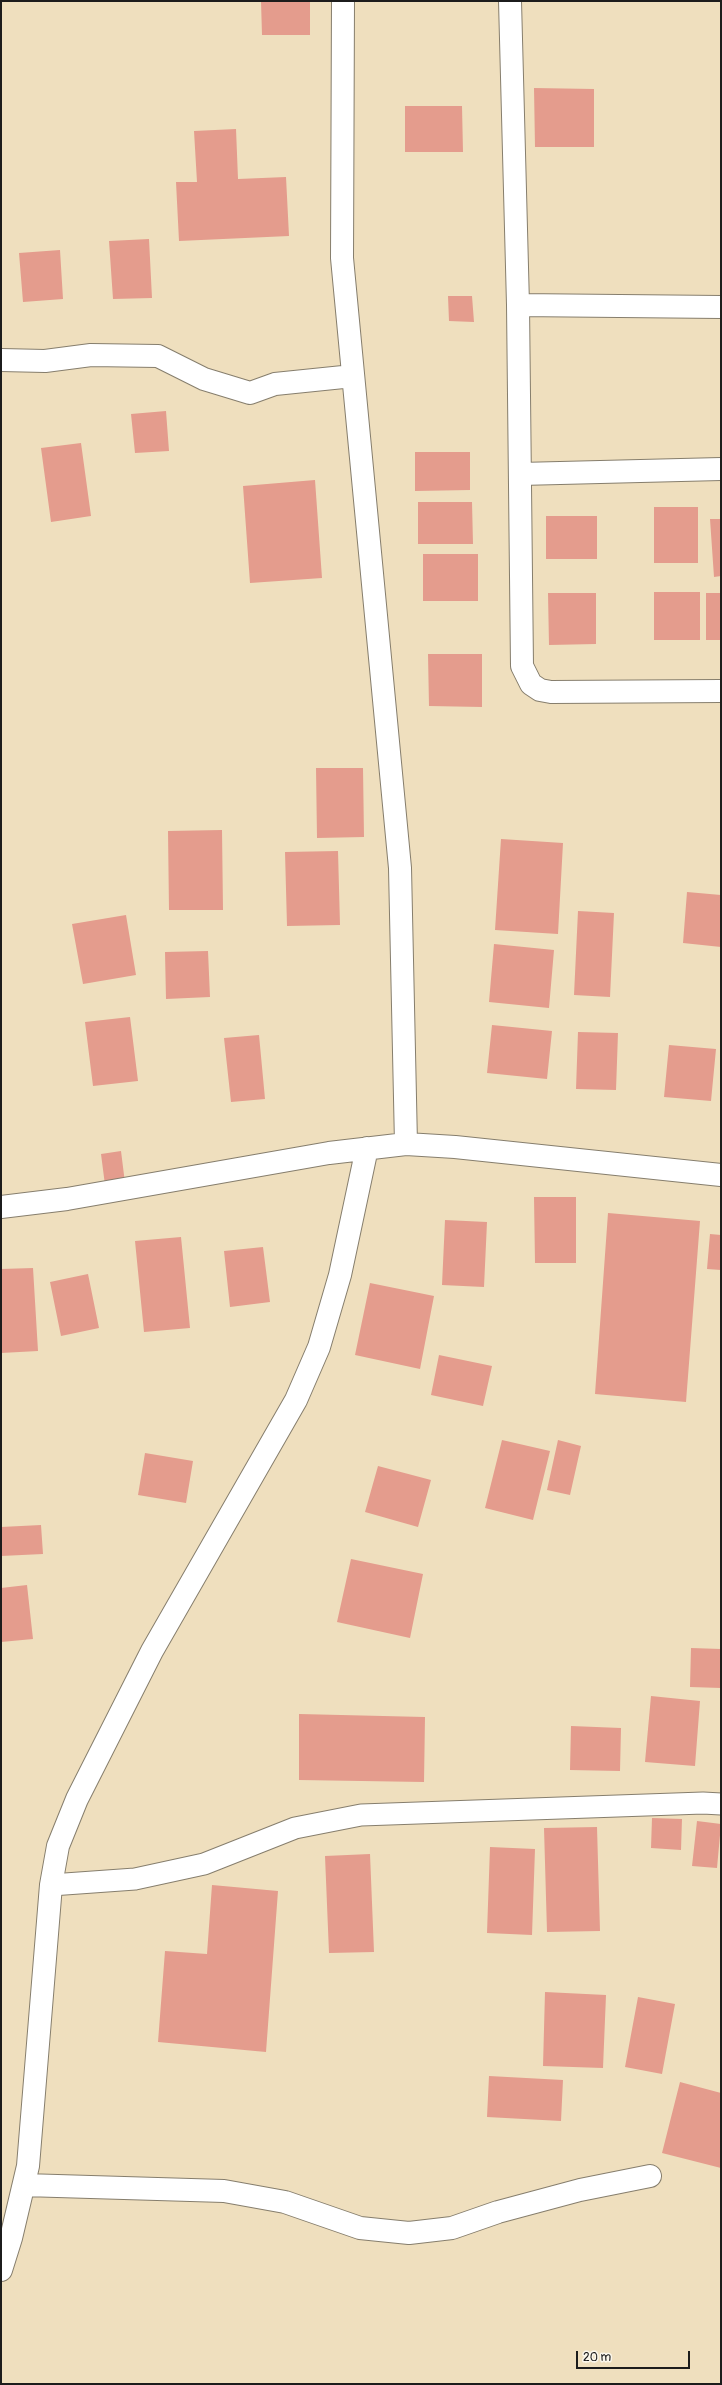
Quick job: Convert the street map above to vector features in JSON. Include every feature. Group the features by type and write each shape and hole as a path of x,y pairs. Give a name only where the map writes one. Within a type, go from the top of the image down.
{"street":[{"path":"343,1 342,258 400,868 406,1144"},
{"path":"510,1 518,305 522,666 531,684 540,690 551,692 721,691"},
{"path":"518,305 721,307"},
{"path":"1,360 45,361 91,355 158,356 204,378 250,393 275,384 353,376"},
{"path":"520,474 721,469"},
{"path":"1,1208 32,1205 367,1148 406,1144 455,1147 721,1175"},
{"path":"1,2270 24,2185 32,2132 51,1885 58,1846 66,1824 152,1651 292,1407 304,1382 319,1347 340,1275 367,1148"},
{"path":"24,2185 224,2191 285,2202 360,2228 409,2233 452,2228 498,2212 580,2190 650,2176"}],"lane":[{"path":"51,1885 135,1879 204,1864 295,1828 361,1815 703,1803 721,1804"}],"building":[{"path":"261,1 310,1 310,35 262,35"},
{"path":"534,88 594,89 594,147 535,147"},
{"path":"405,106 462,106 463,152 405,152"},
{"path":"236,129 238,179 286,177 289,236 179,241 176,182 197,182 194,131"},
{"path":"149,239 152,298 113,299 109,241"},
{"path":"60,250 63,299 23,302 19,253"},
{"path":"448,296 472,296 474,322 449,321"},
{"path":"166,411 169,451 135,453 131,414"},
{"path":"81,443 91,516 51,522 41,448"},
{"path":"415,452 470,452 470,490 415,491"},
{"path":"315,480 322,578 250,583 243,486"},
{"path":"418,502 472,502 473,544 418,544"},
{"path":"654,507 698,507 698,563 654,563"},
{"path":"546,516 597,516 597,559 546,559"},
{"path":"710,519 721,519 721,576 714,577"},
{"path":"423,554 478,554 478,601 423,601"},
{"path":"654,592 700,592 700,640 654,640"},
{"path":"548,593 596,593 596,644 549,645"},
{"path":"706,593 721,593 721,640 706,640"},
{"path":"428,654 482,654 482,707 429,706"},
{"path":"316,768 363,768 364,837 317,838"},
{"path":"222,830 223,910 169,910 168,831"},
{"path":"501,839 563,843 558,934 495,930"},
{"path":"338,851 340,925 287,926 285,852"},
{"path":"687,892 721,895 721,947 683,943"},
{"path":"578,911 614,913 610,997 574,995"},
{"path":"126,915 136,975 83,984 72,924"},
{"path":"494,944 554,950 549,1008 489,1002"},
{"path":"208,951 210,997 166,999 165,952"},
{"path":"130,1017 138,1081 93,1086 85,1022"},
{"path":"492,1025 552,1031 547,1079 487,1073"},
{"path":"578,1032 618,1033 616,1090 576,1089"},
{"path":"259,1035 265,1099 231,1102 224,1038"},
{"path":"669,1045 716,1049 711,1101 664,1097"},
{"path":"121,1151 125,1183 105,1185 101,1154"},
{"path":"534,1197 576,1197 576,1263 535,1263"},
{"path":"608,1213 700,1221 686,1402 595,1394"},
{"path":"445,1220 487,1222 484,1287 442,1285"},
{"path":"710,1234 721,1235 721,1270 707,1269"},
{"path":"181,1237 190,1328 144,1332 135,1241"},
{"path":"263,1247 270,1302 230,1307 224,1251"},
{"path":"33,1268 38,1351 1,1353 1,1269"},
{"path":"88,1274 99,1328 61,1336 50,1282"},
{"path":"370,1283 434,1296 420,1369 355,1355"},
{"path":"439,1355 492,1366 483,1406 431,1395"},
{"path":"502,1440 550,1451 533,1520 485,1508"},
{"path":"558,1440 581,1446 570,1495 547,1490"},
{"path":"145,1453 193,1461 186,1503 138,1495"},
{"path":"378,1466 431,1480 418,1527 365,1512"},
{"path":"41,1525 43,1554 1,1556 1,1527"},
{"path":"351,1559 423,1574 410,1638 337,1622"},
{"path":"27,1585 33,1639 1,1642 1,1588"},
{"path":"691,1648 721,1649 721,1688 690,1687"},
{"path":"651,1696 700,1701 695,1766 645,1762"},
{"path":"299,1714 425,1717 424,1782 299,1780"},
{"path":"571,1726 621,1728 620,1771 570,1770"},
{"path":"652,1818 682,1819 681,1850 651,1848"},
{"path":"697,1821 721,1824 717,1868 692,1866"},
{"path":"597,1827 600,1931 547,1932 544,1828"},
{"path":"490,1847 535,1849 532,1935 487,1933"},
{"path":"370,1854 374,1952 329,1953 325,1856"},
{"path":"212,1885 278,1891 266,2052 158,2042 165,1951 207,1954"},
{"path":"545,1992 606,1995 603,2068 543,2066"},
{"path":"638,1997 675,2004 662,2074 625,2067"},
{"path":"489,2076 563,2080 561,2121 487,2117"},
{"path":"680,2082 721,2093 721,2168 662,2153"}]}
